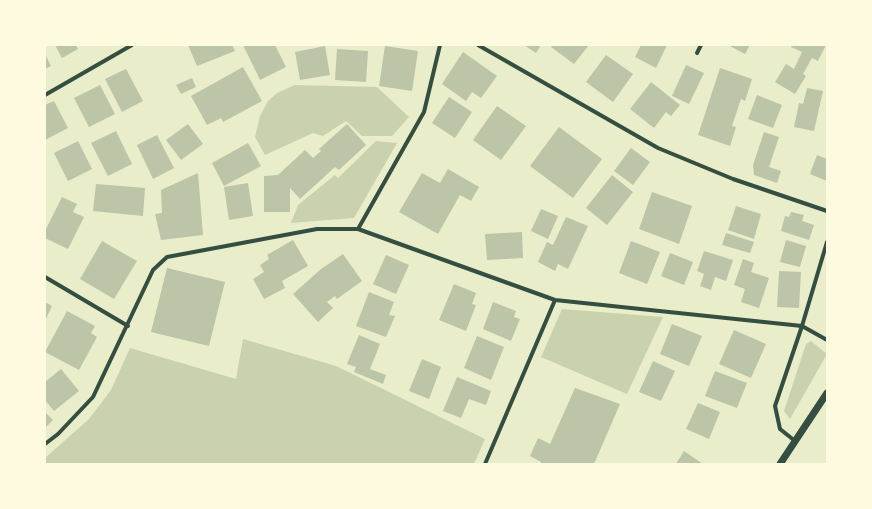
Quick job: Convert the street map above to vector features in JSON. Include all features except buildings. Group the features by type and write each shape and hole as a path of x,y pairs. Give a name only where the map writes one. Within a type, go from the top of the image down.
{"street":[{"path":"45,95 132,45"},
{"path":"358,229 424,112 440,45"},
{"path":"478,45 658,148 732,178 827,211"},
{"path":"697,53 701,45"},
{"path":"45,444 58,434 93,397 128,326 153,270 167,257 317,229 358,229 555,300 802,326 827,340"},
{"path":"796,441 780,429 776,406 827,242"},
{"path":"45,277 128,326"},
{"path":"485,464 555,300"},
{"path":"780,464 827,393"}],"green space":[{"path":"295,85 377,87 409,117 392,136 362,136 346,121 323,136 313,133 265,155 255,137 260,116 268,101 277,93"},
{"path":"376,141 397,143 354,218 291,223 298,205 335,175 338,178"},
{"path":"562,309 663,317 627,394 541,357"},
{"path":"243,339 336,366 485,439 474,464 45,464 45,458 89,419 111,390 130,348 236,379"},
{"path":"811,341 827,354 790,419 784,411 806,344"}]}
